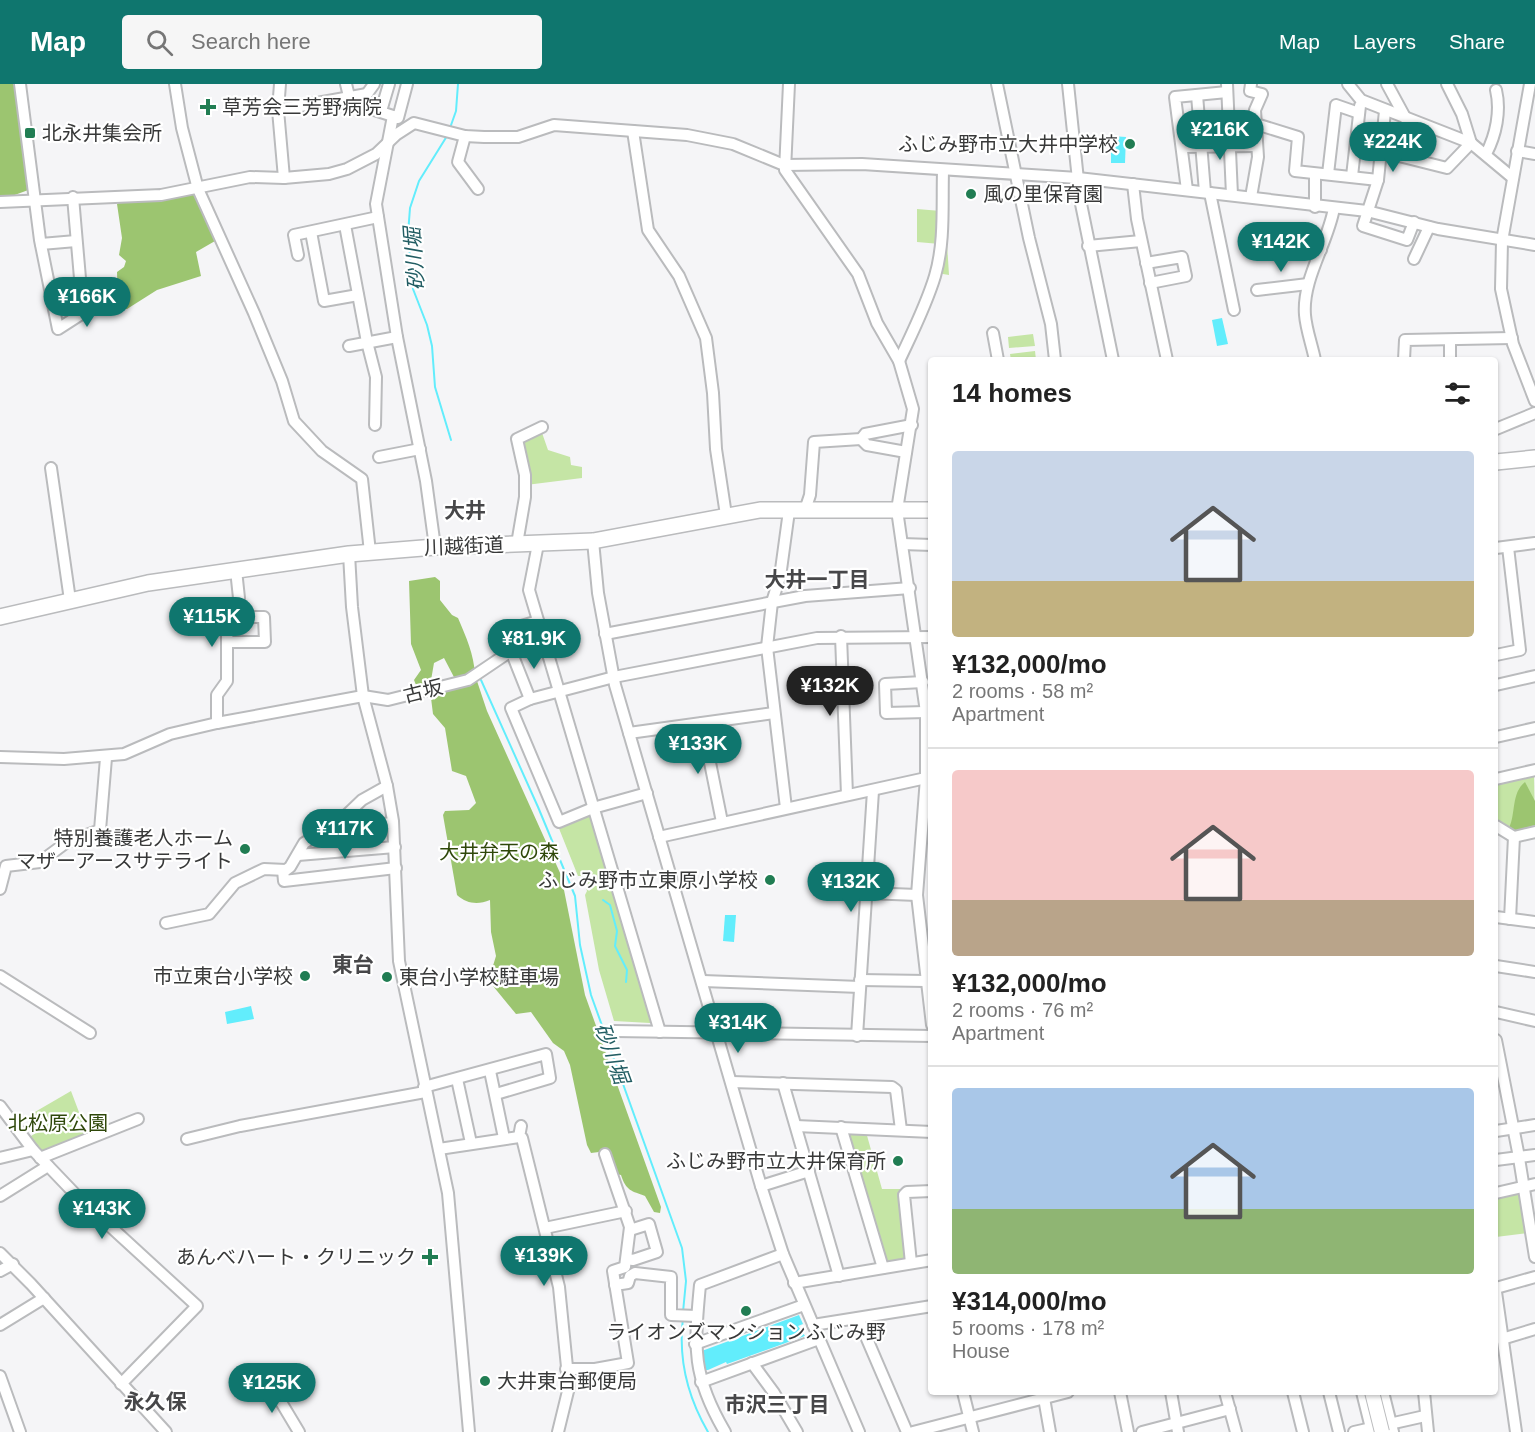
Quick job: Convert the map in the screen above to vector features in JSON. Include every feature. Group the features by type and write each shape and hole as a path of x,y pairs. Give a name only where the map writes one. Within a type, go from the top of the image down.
{"highway":[{"path":"1498,462 1535,458"},
{"name":"川越街道","path":"0,617 148,583 349,554 435,547 593,541 726,514 760,510 928,510"}],"main road":[{"path":"1373,1395 1382,1429"}],"street":[{"path":"20,84 41,244 58,329 100,302"},
{"path":"175,84 182,129 198,189 254,313 282,381 294,421 322,451 362,479 370,552"},
{"path":"280,84 278,110 284,178"},
{"path":"346,84 349,96"},
{"path":"374,84 358,105 398,118 407,84"},
{"path":"381,111 389,84"},
{"path":"789,84 784,165 858,274 877,323 899,361 913,409 897,510 910,588 914,636 928,729"},
{"path":"997,84 1029,238 1051,324 1055,357"},
{"path":"1068,84 1078,178 1089,246 1112,357"},
{"path":"1251,84 1250,91 1262,94 1255,110 1257,146 1251,197"},
{"path":"1348,84 1361,100 1471,143 1513,178"},
{"path":"1387,84 1406,119"},
{"path":"1447,84 1462,114 1471,143"},
{"path":"1530,84 1530,110 1517,151 1502,241 1501,289 1512,338 1535,401"},
{"path":"1187,190 1175,97 1227,88 1232,195"},
{"path":"1486,154 1492,141 1499,104 1496,90"},
{"path":"278,110 367,94"},
{"path":"1197,95 1201,147 1208,193 1234,310"},
{"path":"386,96 402,101"},
{"path":"1352,176 1361,100"},
{"path":"1328,174 1336,105 1359,113"},
{"path":"1385,111 1383,152 1378,180 1363,226 1407,240 1414,222"},
{"path":"393,116 389,144 378,181 376,204 397,337 420,449 435,547"},
{"path":"0,202 73,197 161,195 250,177 284,178 347,169 376,154 397,134 414,123 461,134 518,137 554,125 687,135 723,141 784,165 862,164 1078,178 1251,197 1316,207 1367,211 1429,227 1535,245"},
{"path":"1256,124 1298,137 1295,171 1378,180"},
{"path":"633,131 648,230 679,276 706,338 714,393 716,449 726,514"},
{"path":"461,134 458,162 478,189"},
{"path":"1383,152 1447,168 1471,143"},
{"path":"1183,147 1257,146"},
{"path":"1517,151 1535,154"},
{"path":"899,361 920,317 935,275 942,238 943,171"},
{"path":"1315,174 1316,207"},
{"path":"1133,184 1141,241 1166,357"},
{"path":"73,197 83,313"},
{"path":"1315,357 1305,314 1308,284 1330,229 1334,208"},
{"path":"297,255 294,235 378,217"},
{"path":"345,225 367,342 376,377 375,425"},
{"path":"1414,259 1429,227"},
{"path":"311,232 324,301 358,294"},
{"path":"41,244 76,241"},
{"path":"1089,246 1141,241"},
{"path":"1263,244 1322,250"},
{"path":"1146,263 1182,258 1186,276 1150,283"},
{"path":"50,287 81,284"},
{"path":"1257,290 1308,284"},
{"path":"993,333 997,357"},
{"path":"349,346 397,337"},
{"path":"1404,357 1405,340 1512,338"},
{"path":"1450,340 1450,357"},
{"path":"1498,428 1535,413"},
{"path":"805,510 810,495 814,442 861,439 865,434 912,425"},
{"path":"517,544 525,497 525,475 517,439 542,427"},
{"path":"861,439 867,445 906,452"},
{"path":"379,457 420,449"},
{"path":"51,468 70,600"},
{"path":"786,808 767,648 772,602 780,577 789,510"},
{"path":"593,541 605,634 614,677 761,1186 794,1283 859,1432"},
{"path":"1498,548 1535,543"},
{"path":"538,544 529,590 660,1032"},
{"path":"902,544 928,545"},
{"path":"1498,655 1520,650 1508,547"},
{"path":"349,554 352,607 363,696 387,786 393,823 398,950 424,1089 439,1149 453,1233 469,1432"},
{"path":"217,723 217,695 227,681 227,642 239,598 236,570"},
{"path":"605,634 842,591 910,588"},
{"path":"227,642 265,642 264,617 233,617"},
{"path":"530,699 511,651 518,627 538,621"},
{"path":"841,636 847,795"},
{"path":"646,793 593,808 559,822 510,712 511,708 559,690 614,677 767,648 841,636 928,637"},
{"name":"古坂","path":"0,757 106,758 135,751 170,734 217,723 363,696 388,700 468,680 511,651"},
{"path":"1498,685 1535,676"},
{"path":"922,682 885,684 886,713 926,712"},
{"path":"629,734 774,712"},
{"path":"702,723 723,822"},
{"path":"1498,737 1535,728"},
{"path":"703,981 860,983 928,975 917,895 928,825 926,778 928,751"},
{"path":"0,889 6,866 40,862 67,842 100,830 106,758"},
{"path":"1498,779 1535,770"},
{"path":"660,837 926,778"},
{"path":"166,923 208,914 236,883 264,869 283,870 290,867 304,843 339,822 362,800 387,786"},
{"path":"857,1036 873,791"},
{"path":"329,828 393,823"},
{"path":"1498,827 1514,837 1535,832"},
{"path":"1510,919 1514,837"},
{"path":"297,855 395,847"},
{"path":"283,870 284,881 396,868"},
{"path":"867,893 917,895"},
{"path":"1498,917 1535,922"},
{"path":"1498,966 1535,972"},
{"path":"0,976 90,1033"},
{"path":"1498,1013 1535,1022"},
{"path":"614,1031 928,1036"},
{"path":"1498,1050 1519,1157 1529,1185 1535,1257"},
{"path":"187,1139 424,1089 546,1054 550,1078 496,1094"},
{"path":"490,1071 504,1138"},
{"path":"457,1079 471,1143"},
{"path":"732,1082 895,1088 901,1130"},
{"path":"783,1083 839,1276"},
{"path":"0,1106 40,1158 107,1225 197,1306 121,1384"},
{"path":"0,1158 40,1158 138,1119"},
{"path":"1498,1131 1535,1125"},
{"path":"796,1126 928,1132"},
{"path":"841,1127 883,1268"},
{"path":"439,1149 504,1138 520,1132 559,1287 569,1387 558,1432"},
{"path":"566,1369 595,1369 628,1363 613,1271 625,1267 630,1230 626,1211 604,1154"},
{"path":"1498,1160 1535,1155"},
{"path":"0,1196 40,1158"},
{"path":"761,1186 809,1172"},
{"path":"1498,1192 1529,1185"},
{"path":"911,1263 904,1195 907,1192 928,1191"},
{"path":"545,1228 626,1211"},
{"path":"627,1259 633,1260 657,1252 649,1224 630,1230"},
{"path":"0,1253 13,1264 166,1432"},
{"path":"725,1432 701,1382 695,1344 694,1316 701,1284 783,1254"},
{"path":"794,1283 928,1261"},
{"path":"0,1271 13,1264"},
{"path":"615,1284 628,1283 630,1276 635,1274 670,1277 671,1315 694,1316"},
{"path":"1498,1289 1535,1277"},
{"path":"0,1325 44,1298"},
{"path":"695,1344 804,1305"},
{"path":"1498,1306 1516,1432"},
{"path":"813,1325 928,1307"},
{"path":"858,1318 907,1432"},
{"path":"1502,1339 1535,1329"},
{"path":"701,1382 819,1339"},
{"path":"752,1363 797,1432"},
{"path":"0,1376 20,1432"},
{"path":"269,1382 299,1432"},
{"path":"964,1395 973,1432"},
{"path":"1121,1395 1128,1432"},
{"path":"1172,1395 1177,1428"},
{"path":"1227,1395 1236,1432"},
{"path":"1294,1395 1303,1432"},
{"path":"1330,1395 1339,1432"},
{"path":"1364,1395 1382,1429"},
{"path":"1382,1429 1383,1395"},
{"path":"1424,1395 1428,1432"},
{"path":"913,1432 1042,1396 1050,1432"},
{"path":"1142,1432 1177,1428 1230,1409"},
{"path":"1354,1432 1382,1429 1425,1416"}],"green space":[{"path":"0,84 17,84 31,189 12,196 0,195"},
{"path":"192,194 197,196 215,241 196,252 201,276 157,290 127,309 118,309 117,272 124,267 126,261 119,255 122,238 117,204 121,201 158,200"},
{"path":"917,209 941,211 940,244 917,242"},
{"path":"946,228 949,275 937,273"},
{"path":"1033,334 1035,346 1009,348 1008,337"},
{"path":"1035,351 1036,357 1010,357 1010,354"},
{"path":"541,430 548,450 570,457 571,465 582,467 582,478 526,485 520,439"},
{"path":"435,577 440,581 440,600 452,615 458,618 464,632 475,675 455,679 444,658 434,663 430,686 418,690 414,680 421,670 411,644 409,581"},
{"name":"大井弁天の森","path":"477,681 487,711 561,875 585,995 661,1207 660,1213 654,1212 645,1196 627,1187 621,1175 616,1174 607,1151 591,1153 587,1145 570,1065 564,1051 553,1043 531,1012 516,1014 493,986 492,969 496,956 491,932 490,900 473,903 457,895 443,815 445,811 469,810 476,803 466,776 452,771 445,728 433,714 430,690"},
{"path":"1534,774 1535,828 1514,833 1498,824 1498,783"},
{"path":"1525,782 1535,801 1535,825 1514,831 1509,828 1518,792"},
{"path":"590,814 651,1018 650,1023 614,1021 599,970 585,895 587,891 582,876 578,876 558,826"},
{"name":"北松原公園","path":"71,1091 88,1136 43,1154 27,1139 38,1131 28,1116"},
{"path":"848,1132 866,1132 882,1189 900,1189 906,1259 887,1264"},
{"path":"1516,1191 1521,1194 1527,1233 1498,1237 1498,1196"}],"water":[{"path":"1111,136 1126,137 1125,163 1111,163"},
{"path":"1222,318 1228,344 1217,346 1212,320"},
{"path":"725,915 736,915 734,942 723,941"},
{"path":"251,1006 254,1019 227,1024 225,1012"},
{"path":"799,1315 803,1324 798,1326 805,1336 727,1364 726,1362 708,1370 701,1370 699,1352"}],"waterway":[{"name":"砂川堀","path":"450,128 456,111 458,84"},
{"name":"砂川堀","path":"447,136 419,181 410,208 408,234 413,289 427,325 432,346 435,387 451,440"},
{"name":"砂川堀","path":"481,680 575,896 580,945 591,995 682,1248 686,1281 683,1312"},
{"path":"603,900 610,905 617,931 615,946 627,970 626,982"},
{"name":"砂川堀","path":"683,1318 682,1348 686,1377 695,1405 708,1432"}],"place":[{"name":"草芳会三芳野病院","path":"208,107"},
{"name":"北永井集会所","path":"30,133"},
{"name":"ふじみ野市立大井中学校","path":"1130,144"},
{"name":"風の里保育園","path":"971,194"},
{"name":"特別養護老人ホーム マザーアースサテライト","path":"245,849"},
{"name":"ふじみ野市立東原小学校","path":"770,880"},
{"name":"市立東台小学校","path":"305,976"},
{"name":"東台小学校駐車場","path":"387,977"},
{"name":"ふじみ野市立大井保育所","path":"898,1161"},
{"name":"あんべハート・クリニック","path":"430,1257"},
{"name":"ライオンズマンションふじみ野","path":"746,1311"},
{"name":"大井東台郵便局","path":"485,1381"}],"district":[{"name":"大井","path":"465,510"},
{"name":"大井一丁目","path":"817,579"},
{"name":"東台","path":"353,964"},
{"name":"永久保","path":"155,1401"},
{"name":"市沢三丁目","path":"777,1404"}]}
